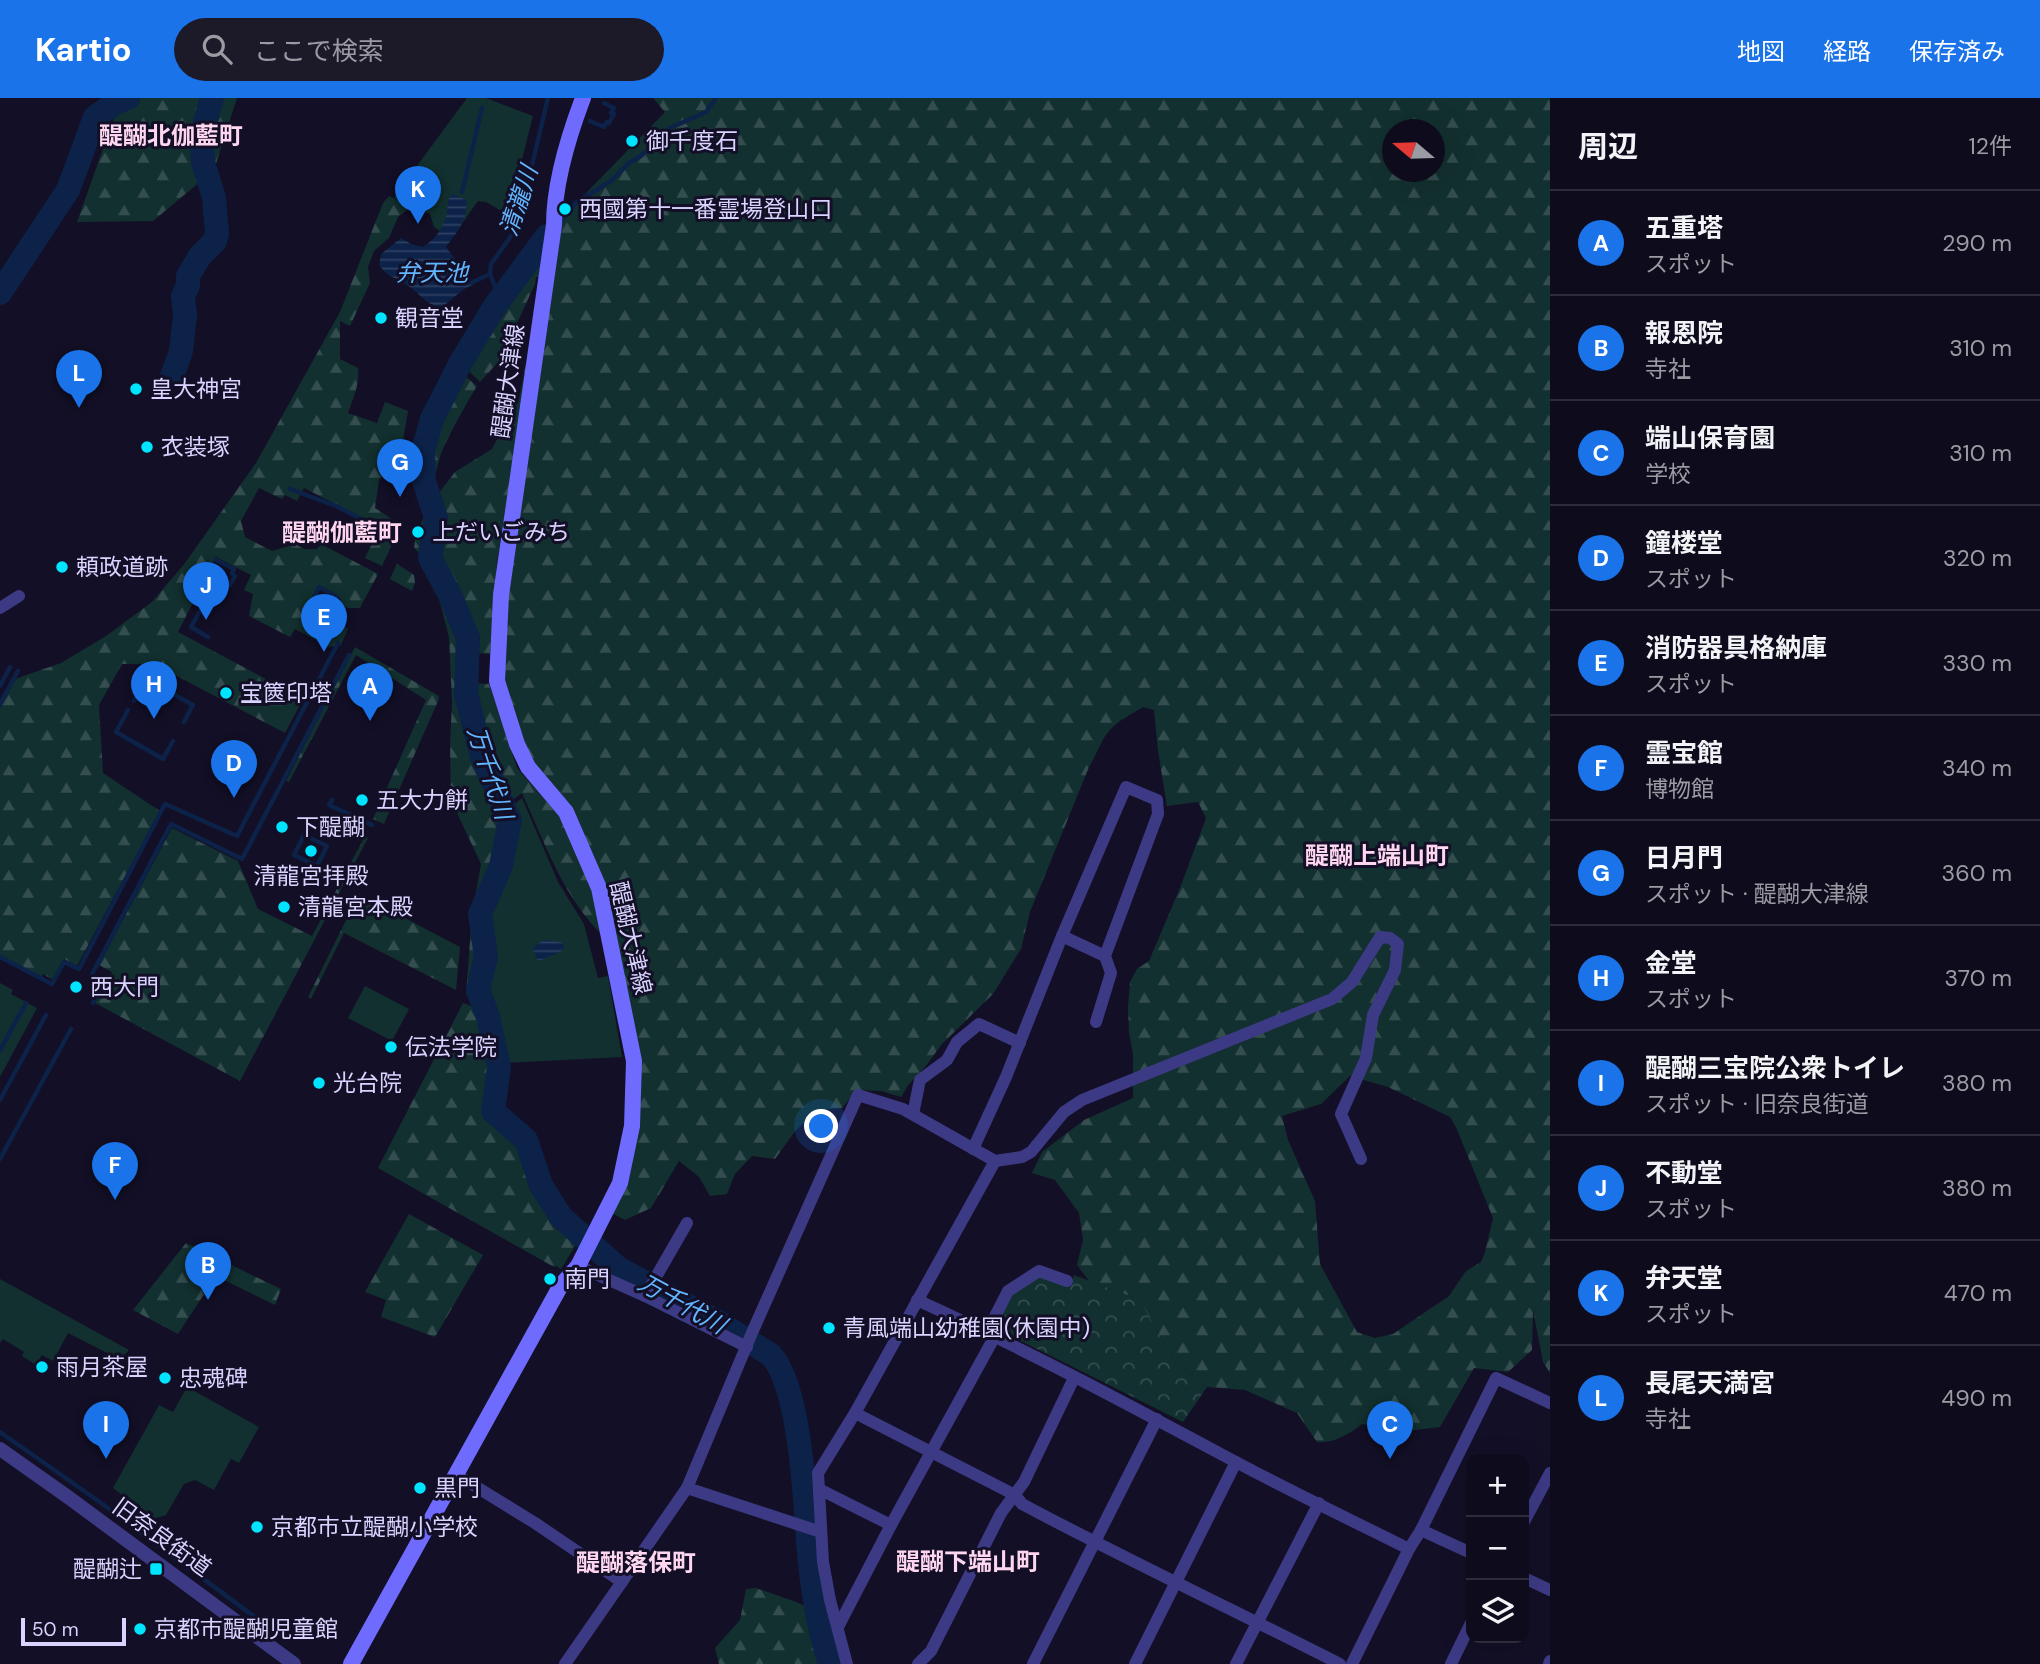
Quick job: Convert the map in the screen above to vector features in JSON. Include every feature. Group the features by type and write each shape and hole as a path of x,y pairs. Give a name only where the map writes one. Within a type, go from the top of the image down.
{"main road":[{"name":"醍醐大津線","path":"351,1664 561,1285 579,1266 620,1183 632,1126 634,1061 599,888 566,812 528,766 517,744 496,681 501,595 554,225 554,209 571,130 583,98"}],"street":[{"path":"0,608 19,596"},
{"path":"973,1149 1006,1077 1062,936 1126,787 1157,800 1158,814 1105,956 1111,974 1096,1022"},
{"path":"1062,936 1105,956"},
{"path":"565,1664 687,1488 858,1095 903,1109 995,1161 1022,1157 1031,1152 1064,1112 1082,1100 1332,999 1352,982 1380,937 1390,938 1398,944 1395,970 1373,1015 1366,1058 1341,1114 1361,1159"},
{"path":"912,1114 920,1080 947,1060 957,1042 979,1024 1020,1043"},
{"path":"847,1664 812,1529 819,1489 818,1473 855,1413 995,1161"},
{"path":"646,1293 687,1223"},
{"path":"579,1266 646,1293 749,1343"},
{"path":"838,1627 991,1334 1007,1291 1039,1271 1067,1281"},
{"path":"917,1300 991,1334 1409,1549"},
{"path":"918,1664 931,1651 1001,1513 1024,1482 1074,1378"},
{"path":"1352,1664 1496,1378 1550,1403"},
{"path":"855,1413 1015,1495 1022,1504 1093,1542 1340,1664"},
{"path":"1032,1664 1157,1419"},
{"name":"旧奈良街道","path":"0,1450 78,1504 294,1664"},
{"path":"1135,1664 1236,1462"},
{"path":"1527,1517 1550,1473"},
{"path":"457,1475 535,1522 622,1582"},
{"path":"687,1488 812,1529"},
{"path":"819,1489 891,1525"},
{"path":"1236,1664 1319,1503"},
{"path":"1421,1530 1466,1551"},
{"path":"1528,1580 1550,1590"},
{"path":"1451,1664 1466,1633"}],"green space":[{"path":"121,98 237,98 214,170 153,221 77,222"},
{"path":"467,98 486,98 533,116 508,215 486,202 478,201 451,239 434,227 430,214 394,197"},
{"path":"653,98 1550,98 1550,1373 1543,1362 1533,1310 1532,1350 1508,1372 1474,1368 1440,1427 1407,1431 1362,1424 1341,1438 1317,1442 1297,1413 1245,1390 1207,1387 1175,1362 1143,1306 1132,1297 1089,1281 1077,1265 1083,1240 1079,1213 1055,1180 1032,1173 1042,1152 1084,1120 1133,1098 1133,1054 1128,1007 1130,982 1137,969 1149,961 1206,818 1198,802 1167,806 1154,710 1143,707 1120,721 1103,739 1030,912 1021,949 993,994 942,1044 901,1097 881,1091 857,1090 842,1108 818,1110 796,1130 775,1159 752,1156 735,1174 727,1194 710,1196 699,1177 679,1161 651,1208 625,1220 612,1213 637,1128 605,886 533,764 502,679 507,594 555,225 665,112","holes":["1350,1076 1388,1087 1450,1117 1493,1218 1481,1262 1466,1271 1449,1296 1393,1334 1375,1338 1357,1332 1320,1264 1315,1201 1288,1140 1282,1116 1321,1104"]},
{"path":"389,196 412,206 398,217 389,238 374,251 368,267 370,283 350,326 340,321 340,359 358,368 357,385 348,413 377,423 385,402 408,411 400,458 379,480 375,508 395,521 395,538 382,566 365,558 380,527 304,488 297,501 285,495 282,499 259,488 241,521 245,537 272,551 295,544 304,549 317,549 321,544 378,574 360,608 347,608 339,604 341,599 318,586 306,608 329,620 332,616 348,629 341,645 329,647 295,629 290,637 249,616 253,594 244,590 251,575 216,557 178,632 303,699 285,733 154,664 122,664 99,705 103,773 160,811 77,966 64,959 53,980 43,974 41,977 0,956 0,708 15,679 61,663 106,636 152,602 185,563 256,463 340,312 383,203"},
{"path":"543,256 540,277 536,277 500,360 480,382 469,371 507,304"},
{"path":"538,301 497,562 490,654 476,653 475,638 435,558 441,517 435,498 455,472 492,449 519,399"},
{"path":"466,377 477,386 442,451 433,479 429,483 429,453 439,422"},
{"path":"427,510 430,520 423,557 414,548 416,534"},
{"path":"397,564 414,575 412,591 390,579"},
{"path":"431,568 462,638 463,697 480,759 506,820 498,865 478,915 482,958 476,990 479,1002 466,995 472,914 481,864 451,800 452,702 449,637"},
{"path":"355,647 439,696 384,824 373,819 426,700 356,655 289,782 286,781"},
{"path":"472,683 489,684 517,768 560,817 594,887 605,937 591,923 567,889 522,793 508,803 478,728"},
{"path":"522,798 558,882 584,924 598,978 608,976 622,1057 504,1063 483,989 490,959 485,916 504,867 511,819 508,809"},
{"path":"172,828 238,861 258,909 312,936 365,836 368,838 240,1081 95,1003 112,972 99,965"},
{"path":"359,894 460,947 456,990 344,933 311,999 308,997"},
{"path":"0,983 13,990 11,994 37,1008 0,1077"},
{"path":"365,986 409,1009 392,1041 348,1018"},
{"path":"463,1003 480,1010 491,1054 486,1113 518,1148 530,1190 548,1217 577,1243 561,1269 378,1168"},
{"path":"409,1214 483,1255 435,1337 381,1317 386,1300 365,1292"},
{"path":"186,1243 281,1289 275,1305 216,1276 178,1334 133,1310"},
{"path":"1074,1275 1132,1297 1143,1306 1175,1362 1207,1387 1183,1422 995,1328 1013,1292 1040,1277 1070,1287"},
{"path":"0,1279 129,1350 120,1359 68,1333 53,1361 42,1355 36,1365 22,1356 24,1352 3,1339 0,1343"},
{"path":"187,1387 259,1427 239,1463 231,1459 214,1490 195,1480 184,1484 166,1515 153,1519 113,1488 159,1405 173,1412"},
{"path":"756,1588 811,1609 817,1624 820,1649 827,1664 719,1664 715,1648 740,1620 746,1589"}],"water":[{"name":"弁天池","path":"453,194 466,200 466,213 446,247 473,285 440,308 389,275 379,265 381,254 401,238 423,247 434,238 445,221 448,200"},
{"path":"542,941 563,943 564,949 537,960 533,948"}],"waterway":[{"path":"0,293 68,190 95,117 128,98"},
{"path":"172,376 181,351 185,315 183,296 188,285 188,276 200,256 215,241 217,233 214,198 203,162 202,141 212,98"},
{"name":"清瀧川","path":"500,299 490,274 491,264 514,232 548,98"},
{"path":"562,219 577,202 611,181 670,128 706,112 716,98"},
{"path":"590,121 604,127 609,123 614,108 604,103"},
{"path":"462,192 482,108"},
{"name":"万千代川","path":"547,236 495,306 461,362 432,419 423,451 424,481 436,518 430,558 450,595 468,638 466,694 482,757 510,820 501,866 480,914 486,957 478,990 488,1017 499,1067 493,1111 526,1140 541,1185 561,1217 618,1268 713,1319 771,1355 781,1370 795,1416 813,1588 830,1664"},
{"path":"473,282 490,274"},
{"path":"290,489 336,506 376,527"},
{"path":"206,579 225,588 235,576 232,574 234,569 216,560"},
{"path":"319,587 337,597 335,601 338,603 326,617 309,607 319,587"},
{"path":"203,605 191,627 208,637"},
{"path":"0,957 52,984 64,962 79,969 165,804 237,836 338,643"},
{"path":"93,1003 103,983 91,976 171,824 242,859 349,655"},
{"path":"0,686 10,667"},
{"path":"0,704 18,671"},
{"path":"134,701 146,679 193,705 184,722"},
{"path":"128,710 116,732 163,759 173,741"},
{"path":"332,800 329,805 372,825"},
{"path":"304,835 327,846 317,866 294,855 304,835"},
{"path":"0,1050 26,1003"},
{"path":"0,1100 46,1015"},
{"path":"0,1159 71,1029"},
{"path":"0,1432 267,1626"}],"place":[{"name":"御千度石","path":"632,141"},
{"name":"西國第十一番霊場登山口","path":"565,209"},
{"name":"弁天堂","path":"418,224"},
{"name":"観音堂","path":"381,318"},
{"name":"皇大神宮","path":"136,389"},
{"name":"長尾天満宮","path":"79,408"},
{"name":"衣装塚","path":"147,447"},
{"name":"日月門","path":"400,497"},
{"name":"上だいごみち","path":"418,532"},
{"name":"頼政道跡","path":"62,567"},
{"name":"不動堂","path":"206,620"},
{"name":"消防器具格納庫","path":"324,652"},
{"name":"宝篋印塔","path":"226,693"},
{"name":"金堂","path":"154,719"},
{"name":"五重塔","path":"370,721"},
{"name":"鐘楼堂","path":"234,798"},
{"name":"五大力餅","path":"362,800"},
{"name":"下醍醐","path":"282,827"},
{"name":"清龍宮拝殿","path":"311,851"},
{"name":"清龍宮本殿","path":"284,907"},
{"name":"西大門","path":"76,987"},
{"name":"伝法学院","path":"391,1047"},
{"name":"光台院","path":"319,1083"},
{"name":"霊宝館","path":"115,1200"},
{"name":"南門","path":"550,1279"},
{"name":"報恩院","path":"208,1300"},
{"name":"青風端山幼稚園(休園中)","path":"829,1328"},
{"name":"雨月茶屋","path":"42,1367"},
{"name":"忠魂碑","path":"165,1378"},
{"name":"醍醐三宝院公衆トイレ","path":"106,1459"},
{"name":"端山保育園","path":"1390,1459"},
{"name":"黒門","path":"420,1488"},
{"name":"京都市立醍醐小学校","path":"257,1527"},
{"name":"醍醐辻","path":"156,1569"},
{"name":"京都市醍醐児童館","path":"140,1629"}],"district":[{"name":"醍醐北伽藍町","path":"171,136"},
{"name":"醍醐伽藍町","path":"342,533"},
{"name":"醍醐上端山町","path":"1377,856"},
{"name":"醍醐下端山町","path":"968,1562"},
{"name":"醍醐落保町","path":"636,1563"}]}
